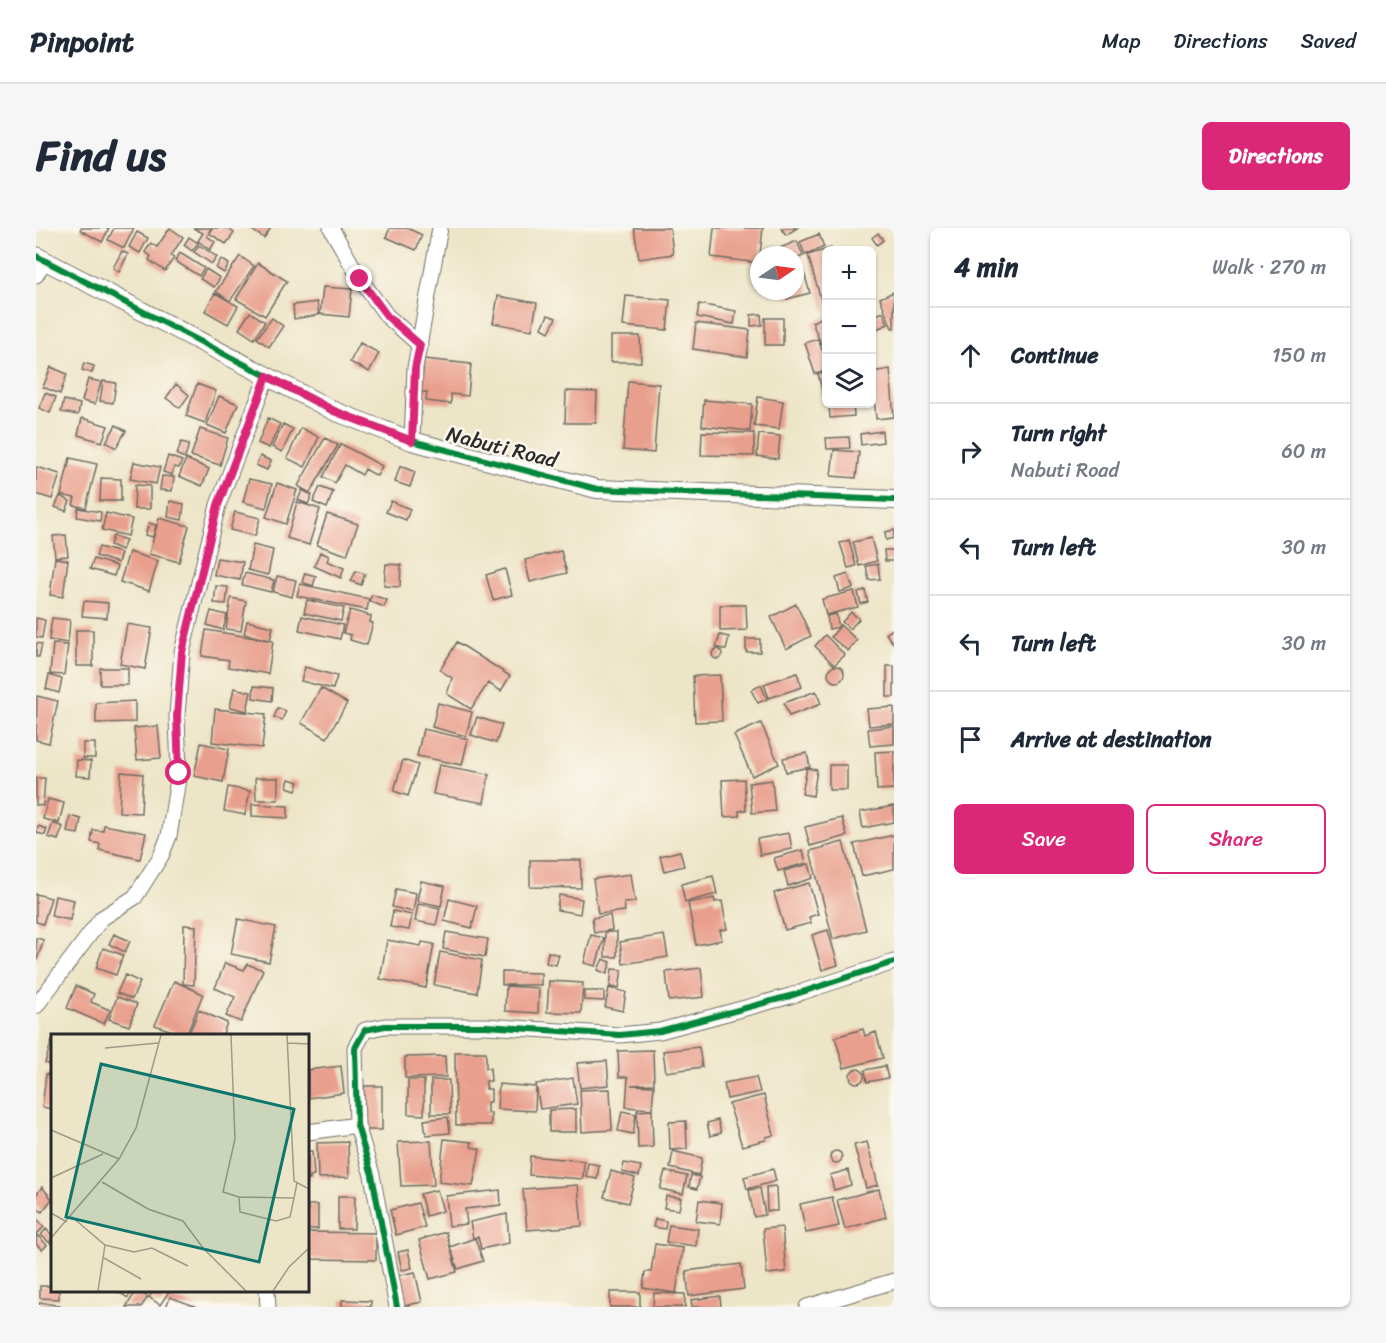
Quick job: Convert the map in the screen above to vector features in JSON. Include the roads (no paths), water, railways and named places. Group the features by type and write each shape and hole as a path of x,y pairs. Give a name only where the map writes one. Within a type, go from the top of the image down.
{"street":[{"path":"331,228 360,279 387,316 420,345"},
{"path":"412,441 415,368 440,228"},
{"name":"Nabuti Road","path":"39,264 334,411 412,441 597,489 894,500"},
{"path":"36,1006 102,918 135,897 161,856 169,836 179,773 177,716 182,652 218,505 267,376"},
{"path":"397,1307 372,1175 357,1125 355,1048 365,1030 385,1026 486,1026 620,1035 660,1031 790,996 894,962"},
{"path":"309,1132 357,1125"},
{"path":"807,1307 894,1281"}]}
